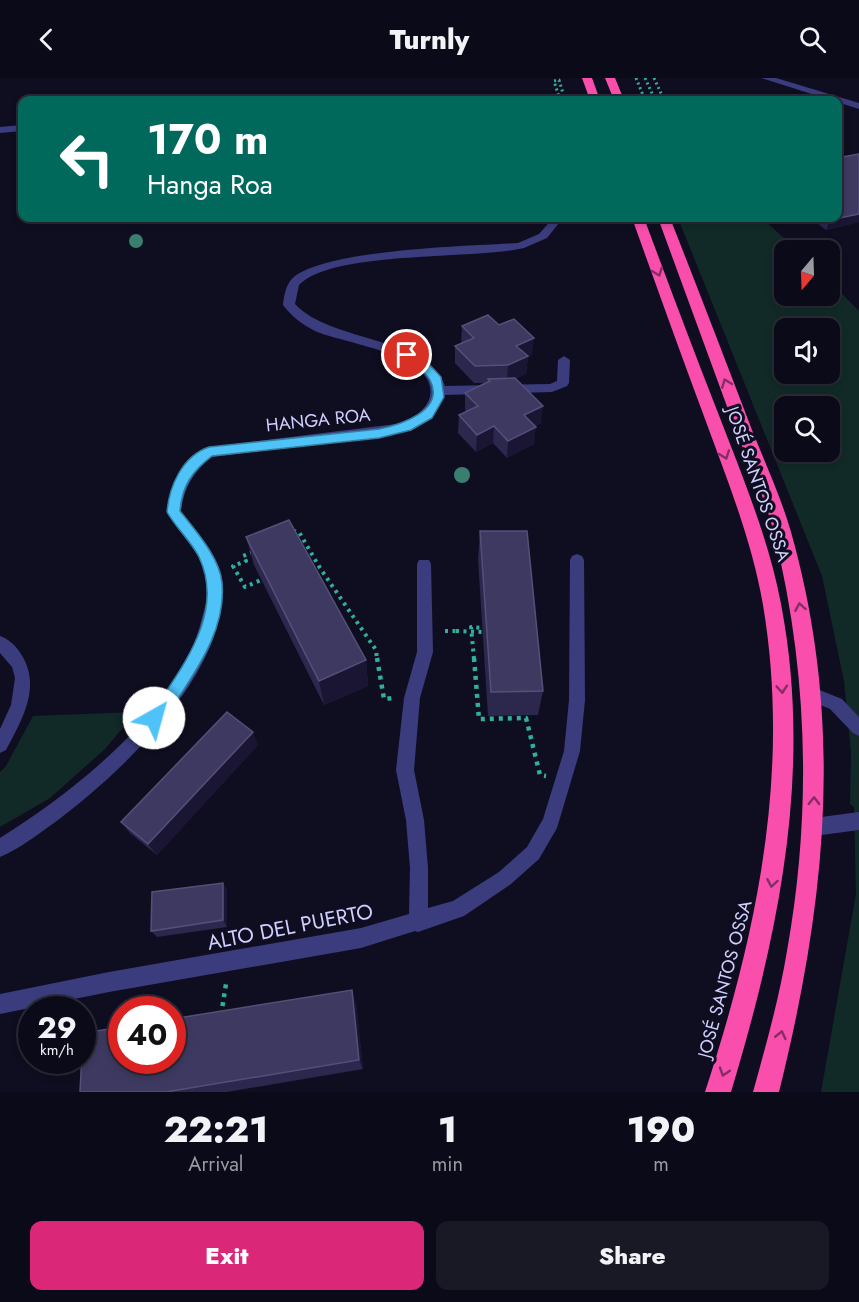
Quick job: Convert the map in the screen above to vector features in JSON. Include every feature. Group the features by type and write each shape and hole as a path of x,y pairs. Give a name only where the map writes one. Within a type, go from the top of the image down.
{"highway":[{"path":"610,78 617,96"},
{"path":"587,79 588,96"},
{"path":"587,79 593,96"},
{"name":"JOSÉ SANTOS OSSA","path":"639,222 752,529 772,605 780,669 784,749 774,876 761,946 742,1020 718,1092"},
{"name":"JOSÉ SANTOS OSSA","path":"666,222 782,530 797,592 812,694 815,758 814,827 807,901 794,981 766,1092"}],"street":[{"path":"766,78 826,96"},
{"path":"842,101 859,106"},
{"path":"0,130 18,128"},
{"path":"555,222 543,236 520,246 353,260 307,273 290,289 289,305 298,316 324,330 407,355 424,366 436,380 437,391 552,388 563,383 564,360"},
{"name":"HANGA ROA","path":"0,848 49,816 111,765 169,700 198,655 213,615 215,582 204,553 174,512 175,496 181,480 196,461 209,452 379,433 406,427 427,415 438,397 437,391"},
{"name":"ALTO DEL PUERTO","path":"0,1004 109,982 361,938 418,923 457,909 505,878 533,853 551,822 566,776 576,731 577,560"},
{"path":"418,923 419,868 416,820 405,770 412,698 425,652 424,564"},
{"path":"0,643 14,652 24,673 19,711 0,745"},
{"path":"812,694 836,704 859,729"},
{"path":"814,827 859,821"}],"path":[{"path":"636,78 643,96"},
{"path":"645,78 653,96"},
{"path":"654,78 662,96"},
{"path":"559,96 554,81 559,80 564,96"},
{"path":"289,531 299,532 305,539 320,568 376,650 384,699 412,698"},
{"path":"259,549 243,556 246,561 233,566 245,587 261,580"},
{"path":"456,631 483,630 471,627 479,719 526,718 540,775 566,776"},
{"path":"219,1025 229,962"}],"green space":[{"path":"680,222 766,222 786,240 774,240 774,306 840,306 840,292 859,311 859,1092 821,1092 856,894 854,807 850,804 851,752 844,681 822,576 776,462 840,462 840,396 774,396 774,457"},
{"path":"136,712 105,749 50,798 0,827 0,772 6,766 33,716"}],"building":[{"path":"859,154 859,214 842,218 842,157"},
{"path":"488,315 499,325 514,319 534,338 516,346 528,356 508,365 475,366 455,346 474,338 462,326"},
{"path":"515,378 543,406 524,415 536,427 508,441 494,426 477,435 459,415 478,406 465,393 490,381 488,379"},
{"path":"289,520 366,660 319,681 246,537"},
{"path":"480,531 527,531 543,691 491,692"},
{"path":"227,712 253,732 148,844 121,822"},
{"path":"223,883 223,920 151,931 152,892"},
{"path":"352,990 359,1060 166,1092 80,1092 81,1074 96,1074 96,1031 108,1029 108,1074 186,1074 186,1017"}],"route":[{"path":"154,718 169,700 198,655 213,615 215,582 204,553 174,512 175,496 181,480 196,461 209,452 379,433 406,427 427,415 438,397 436,380 424,366 407,355"}]}
